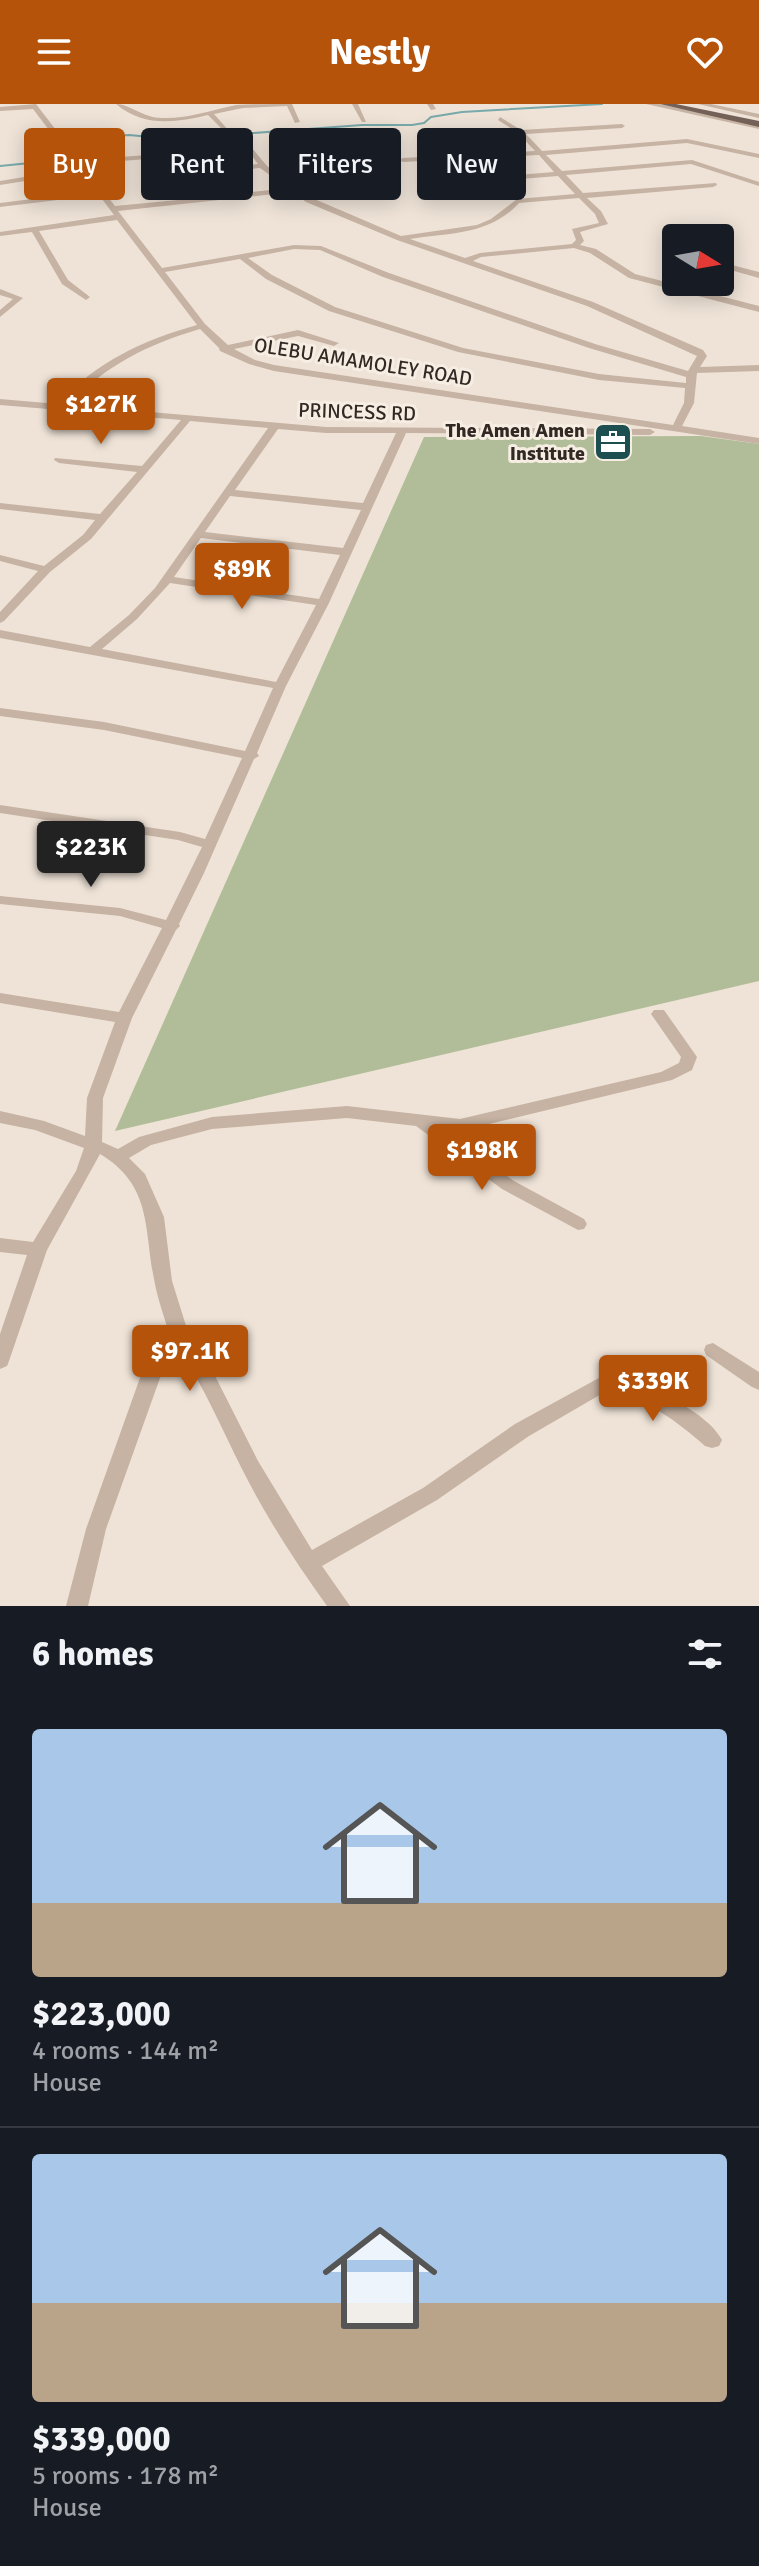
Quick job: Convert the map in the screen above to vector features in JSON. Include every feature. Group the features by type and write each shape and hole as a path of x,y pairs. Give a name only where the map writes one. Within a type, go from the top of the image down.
{"main road":[{"path":"664,104 759,124"},
{"path":"684,104 759,124"}],"street":[{"path":"119,104 133,116 145,120 211,115 236,107 288,104 297,122"},
{"path":"355,104 364,121"},
{"path":"649,104 759,124"},
{"path":"701,104 748,113 759,124"},
{"path":"0,109 34,105"},
{"name":"OLEBU AMAMOLEY ROAD","path":"34,105 51,128"},
{"path":"748,113 759,108"},
{"path":"673,114 759,124"},
{"path":"211,115 223,128"},
{"path":"500,119 514,128"},
{"path":"526,132 622,126"},
{"path":"526,139 598,213 604,224 575,231 580,241 574,246"},
{"path":"403,160 538,154 687,141 759,156"},
{"path":"253,153 269,172"},
{"path":"526,176 692,162 759,184"},
{"path":"253,167 261,166"},
{"path":"0,183 24,178"},
{"path":"400,238 488,225 505,217 517,201 713,185"},
{"path":"0,205 42,200"},
{"name":"OLEBU AMAMOLEY ROAD","path":"105,200 202,326 223,349 241,360 274,368 756,439"},
{"path":"0,234 201,200"},
{"path":"240,200 250,209"},
{"path":"315,200 400,238 590,304 696,350 702,356 691,377 689,403 676,429"},
{"path":"34,229 58,273 71,290 86,297"},
{"path":"464,261 480,255 574,246 593,251 632,276 759,309"},
{"path":"159,271 294,247 321,248 386,275 691,377"},
{"path":"243,258 269,277 332,309 461,350 599,377 691,377 759,368"},
{"path":"734,268 759,275"},
{"path":"0,292 19,298 0,314"},
{"path":"62,405 93,373 116,358 159,338 202,326"},
{"path":"223,349 298,333 334,343"},
{"name":"PRINCESS RD","path":"6,402 274,427 401,433 691,431"},
{"path":"0,619 46,570 87,537 141,469 188,418"},
{"path":"91,652 133,617 167,579 274,427"},
{"path":"0,1361 38,1249 79,1181 93,1146 95,1098 124,1018 173,926 252,756 280,686 323,603 401,433"},
{"path":"59,460 141,469"},
{"path":"229,493 367,507"},
{"path":"0,506 103,518"},
{"path":"200,535 346,552"},
{"path":"0,558 46,570"},
{"path":"167,579 323,603"},
{"path":"0,634 280,686"},
{"path":"0,712 104,726 252,756"},
{"path":"0,809 180,836 209,845"},
{"path":"0,900 120,912 173,926"},
{"path":"0,998 124,1018"},
{"path":"118,1157 145,1141 212,1123 347,1112 460,1125 666,1076 686,1066 689,1057 659,1014"},
{"path":"0,1117 38,1125 93,1146 118,1157 139,1178 151,1203 163,1281 179,1334 200,1365 251,1467 308,1563 339,1606"},
{"path":"416,1119 508,1185 566,1214 578,1224"},
{"path":"0,1245 38,1249"},
{"path":"77,1606 96,1529 151,1375 179,1334"},
{"path":"713,1350 759,1382"},
{"path":"308,1563 430,1494 522,1430 608,1381 631,1386 677,1412 712,1440"}],"green space":[{"path":"701,436 759,444 759,981 115,1131 424,437"}],"waterway":[{"path":"0,166 50,161 61,141 129,135 172,139 362,125 412,125 424,123 431,117 462,112 602,104"}],"place":[{"name":"The Amen Amen Institute","path":"613,442"}]}
